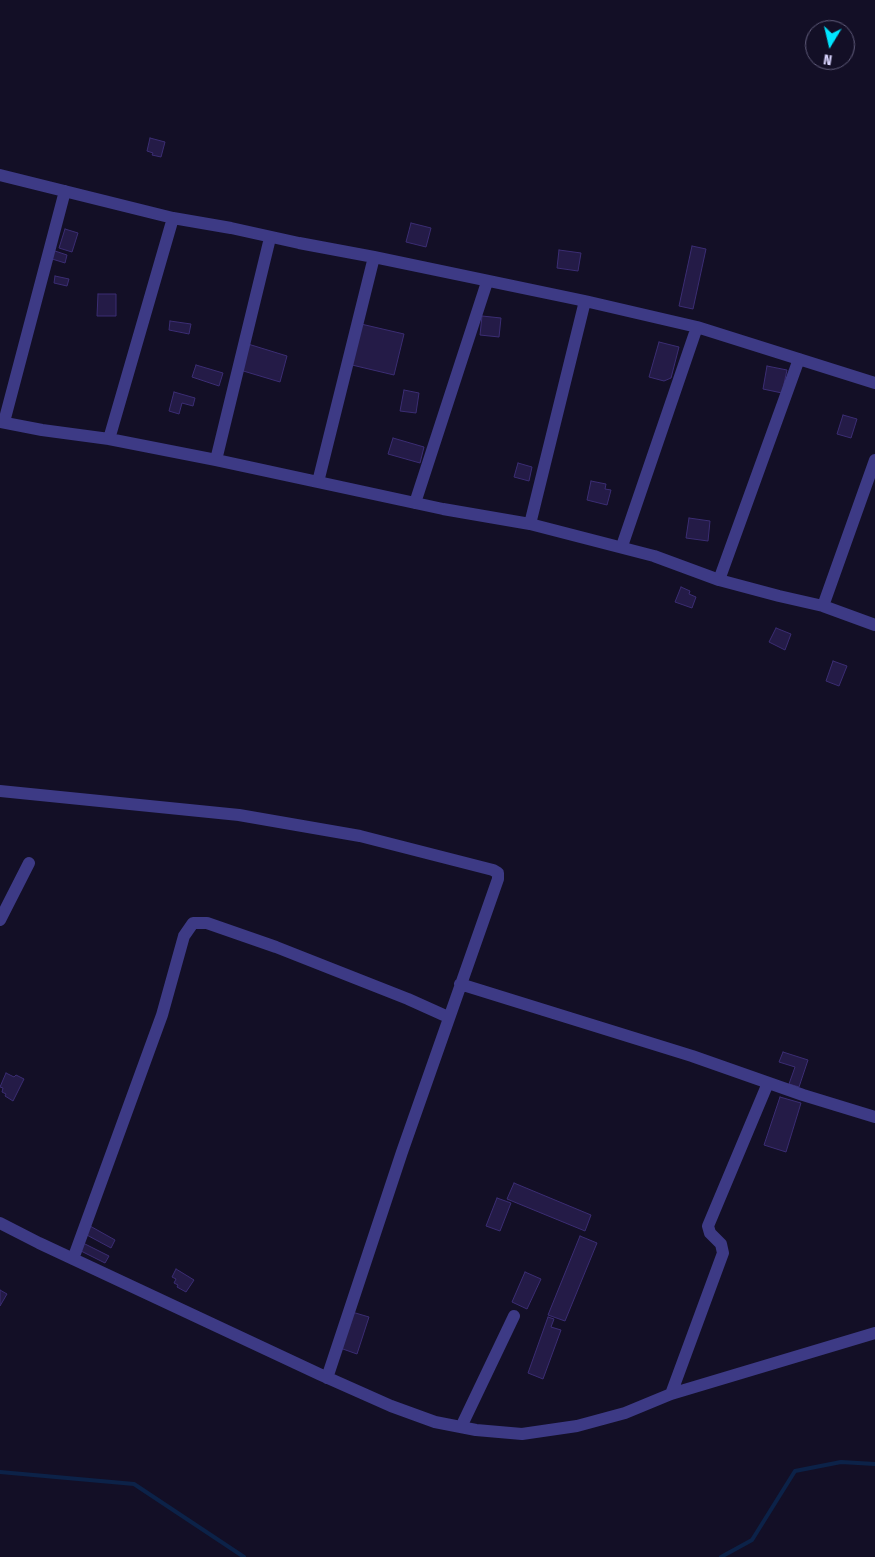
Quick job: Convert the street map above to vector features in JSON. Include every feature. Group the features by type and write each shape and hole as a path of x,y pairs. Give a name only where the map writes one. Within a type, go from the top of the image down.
{"street":[{"path":"0,175 173,218 374,257 585,301 697,327 875,383"},
{"path":"65,191 2,422 42,430 109,439 415,503 530,524 622,546 719,580 823,606 875,625"},
{"path":"109,439 173,218"},
{"path":"216,460 270,238"},
{"path":"318,482 374,257"},
{"path":"415,503 487,282"},
{"path":"530,524 585,301"},
{"path":"622,546 697,327"},
{"path":"719,580 799,359"},
{"path":"823,606 875,460"},
{"path":"0,791 239,815 360,836 493,870 498,873 498,879 448,1017 327,1378"},
{"path":"0,920 29,863"},
{"path":"73,1259 162,1015 184,936 193,923 207,923 276,947 408,998 448,1017"},
{"path":"460,984 692,1056 803,1095 875,1117"},
{"path":"671,1394 723,1253 721,1244 710,1233 708,1226 768,1083"},
{"path":"0,1223 327,1378 426,1419 461,1427 522,1434 577,1426 625,1413 671,1394 875,1333"},
{"path":"461,1427 514,1316"}],"building":[{"path":"150,138 165,142 161,157 152,155 153,153 147,151"},
{"path":"411,223 431,228 426,247 406,242"},
{"path":"65,229 78,233 72,252 59,248"},
{"path":"692,246 706,249 693,309 679,306"},
{"path":"52,250 67,255 65,263 49,258"},
{"path":"559,250 581,253 578,271 557,268"},
{"path":"55,276 69,279 67,286 54,283"},
{"path":"98,294 116,294 116,316 97,316"},
{"path":"482,316 501,318 499,337 480,335"},
{"path":"170,321 191,324 189,334 169,330"},
{"path":"361,324 404,334 394,375 352,365"},
{"path":"659,342 679,347 671,378 664,381 649,377"},
{"path":"248,344 287,356 280,382 240,370"},
{"path":"196,365 223,373 219,386 192,377"},
{"path":"767,366 787,370 782,393 763,389"},
{"path":"404,390 419,393 416,413 400,411"},
{"path":"174,392 195,398 193,406 182,403 179,414 169,411"},
{"path":"843,415 857,419 851,438 837,434"},
{"path":"393,438 424,447 420,463 388,454"},
{"path":"518,463 532,467 529,481 514,477"},
{"path":"591,481 606,484 605,489 611,490 607,505 587,500"},
{"path":"689,518 710,521 708,541 686,538"},
{"path":"681,587 690,591 689,594 696,597 692,608 675,602"},
{"path":"776,628 791,634 785,650 769,642"},
{"path":"833,661 847,666 839,686 826,681"},
{"path":"783,1052 808,1060 799,1087 789,1084 795,1067 779,1062"},
{"path":"6,1073 24,1079 13,1101 5,1096 6,1094 2,1092 3,1088 0,1087"},
{"path":"780,1097 801,1103 786,1152 764,1145"},
{"path":"514,1183 591,1215 585,1231 507,1199"},
{"path":"497,1198 511,1203 500,1231 486,1226"},
{"path":"90,1226 115,1240 111,1248 85,1234"},
{"path":"580,1236 597,1243 565,1321 548,1315"},
{"path":"83,1243 109,1256 105,1263 79,1250"},
{"path":"176,1269 194,1280 186,1292 174,1283 176,1279 172,1277"},
{"path":"525,1272 541,1279 527,1309 512,1302"},
{"path":"0,1290 7,1294 0,1306"},
{"path":"352,1312 369,1317 357,1354 340,1348"},
{"path":"548,1317 554,1319 551,1327 561,1330 543,1379 528,1373"}],"waterway":[{"path":"721,1557 752,1540 795,1471 841,1462 875,1464"},
{"path":"0,1472 134,1484 244,1557"}]}
